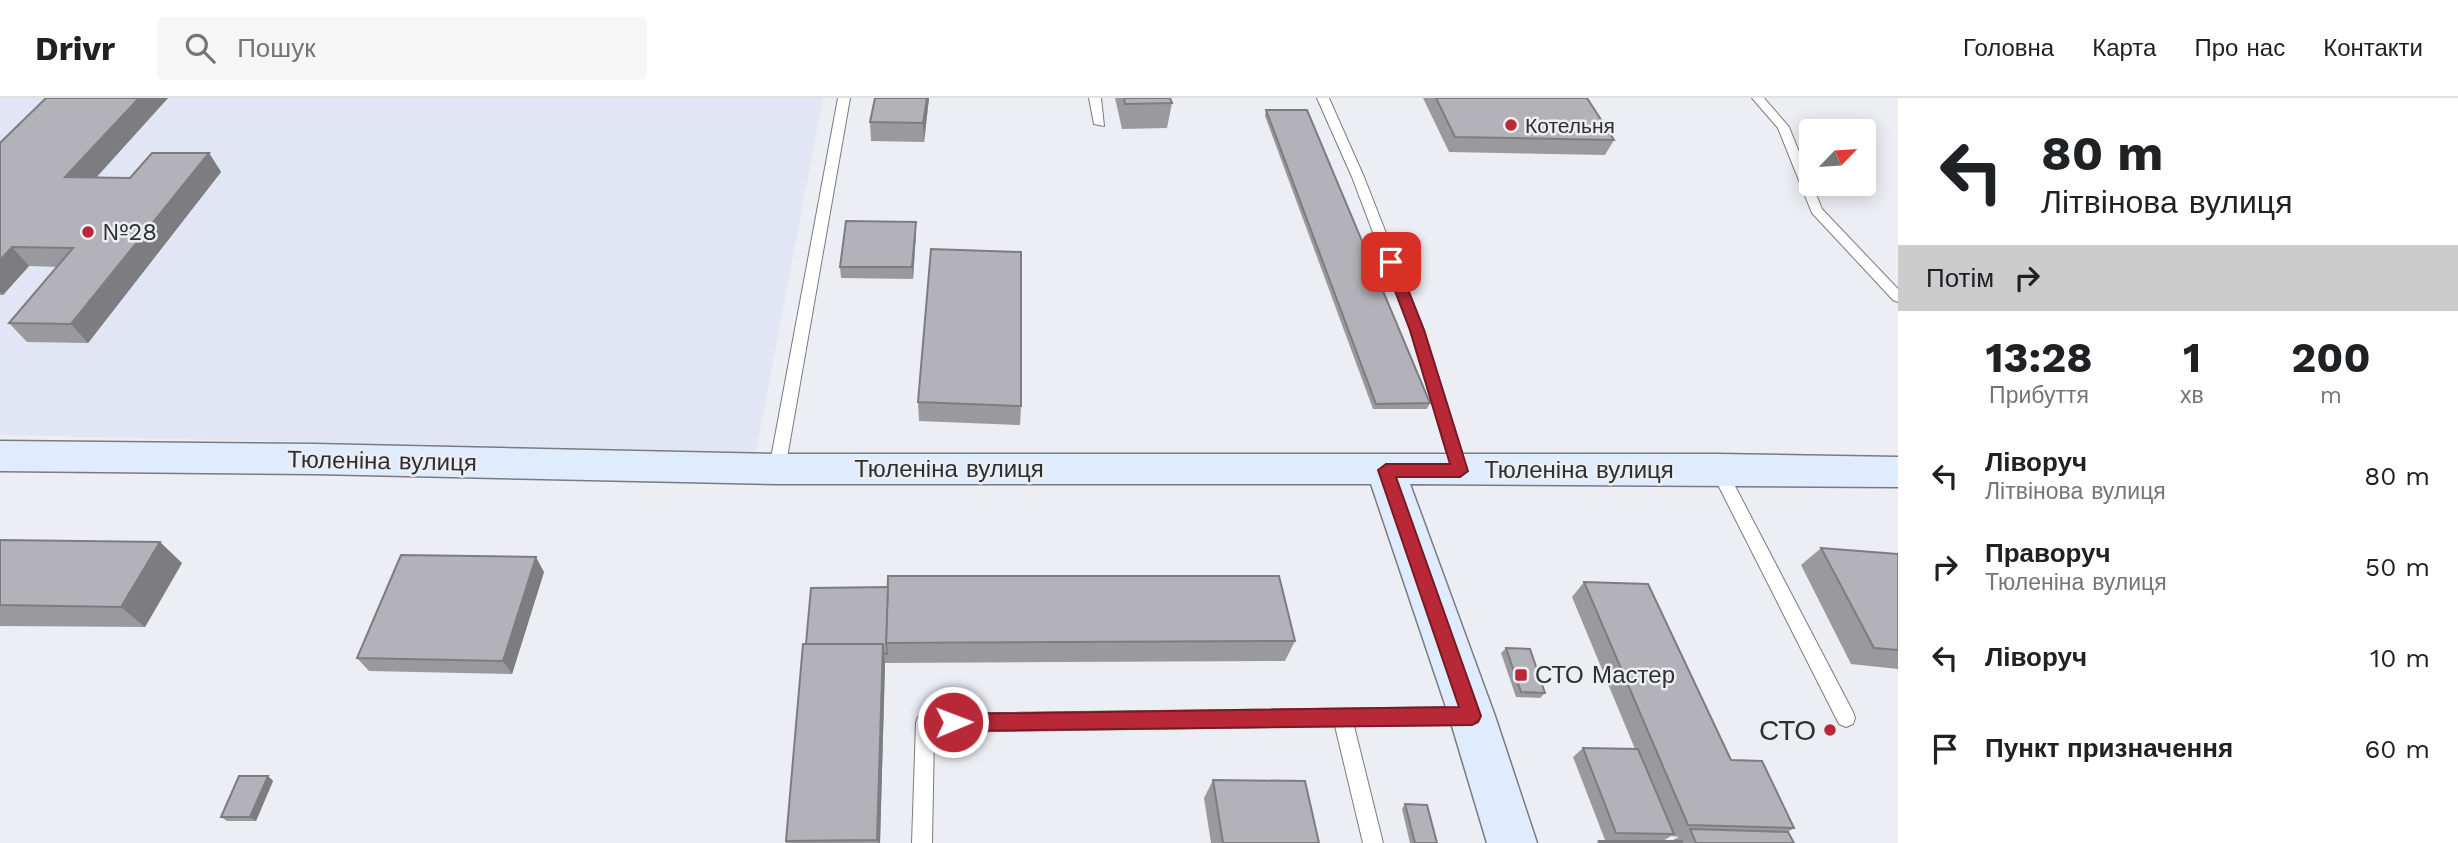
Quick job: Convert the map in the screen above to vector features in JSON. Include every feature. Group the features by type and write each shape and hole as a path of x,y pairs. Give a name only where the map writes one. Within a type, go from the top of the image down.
{"street":[{"name":"Тюленіна вулиця","path":"0,456 328,459 777,469 1718,469 1898,472"},
{"path":"1386,470 1472,716 1512,843"}],"lane":[{"path":"777,469 844,98"},
{"path":"1095,98 1100,124"},
{"path":"1323,98 1359,177 1417,330 1460,471"},
{"path":"1758,98 1783,127 1816,210 1898,297"},
{"path":"1718,469 1846,718"},
{"path":"922,843 925,723 1472,716"},
{"path":"1342,717 1373,843"}],"shaded area":[{"path":"0,98 823,98 756,452 0,435"}],"building":[{"name":"№28","path":"46,98 139,98 65,177 130,178 152,153 209,153 71,324 9,323 73,248 12,247 0,260 0,143"},
{"path":"875,98 927,98 923,123 870,122"},
{"path":"1124,98 1170,98 1172,103 1125,104"},
{"name":"Котельня","path":"1436,98 1587,98 1614,140 1455,137"},
{"path":"1266,110 1307,110 1430,403 1376,404"},
{"path":"846,221 916,222 912,267 840,267"},
{"path":"931,249 1021,252 1021,406 918,402"},
{"path":"0,540 160,542 121,607 0,605"},
{"path":"1821,548 1898,554 1898,650 1874,648"},
{"path":"401,555 536,557 503,661 357,658"},
{"path":"888,576 1279,576 1295,641 886,643"},
{"path":"1584,582 1648,584 1731,760 1762,761 1794,828 1688,825"},
{"path":"888,587 887,654 884,654 883,644 806,644 811,588"},
{"path":"803,644 883,644 877,840 786,841"},
{"name":"СТО Мастер","path":"1506,648 1530,649 1545,693 1521,692"},
{"path":"1583,748 1638,749 1674,834 1616,833"},
{"path":"239,776 268,776 250,817 221,817"},
{"path":"1213,780 1305,781 1319,843 1223,843"},
{"path":"1405,804 1427,805 1437,843 1415,843"},
{"path":"1690,829 1788,832 1794,843 1696,843"},
{"path":"1599,841 1682,841 1682,843 1600,843"}],"place":[{"name":"Котельня","path":"1511,125"},
{"name":"№28","path":"88,232"},
{"name":"СТО Мастер","path":"1521,675"},
{"name":"СТО","path":"1830,730"}],"route":[{"path":"953,722 1472,716 1386,470 1460,471 1417,330 1391,262"}]}
